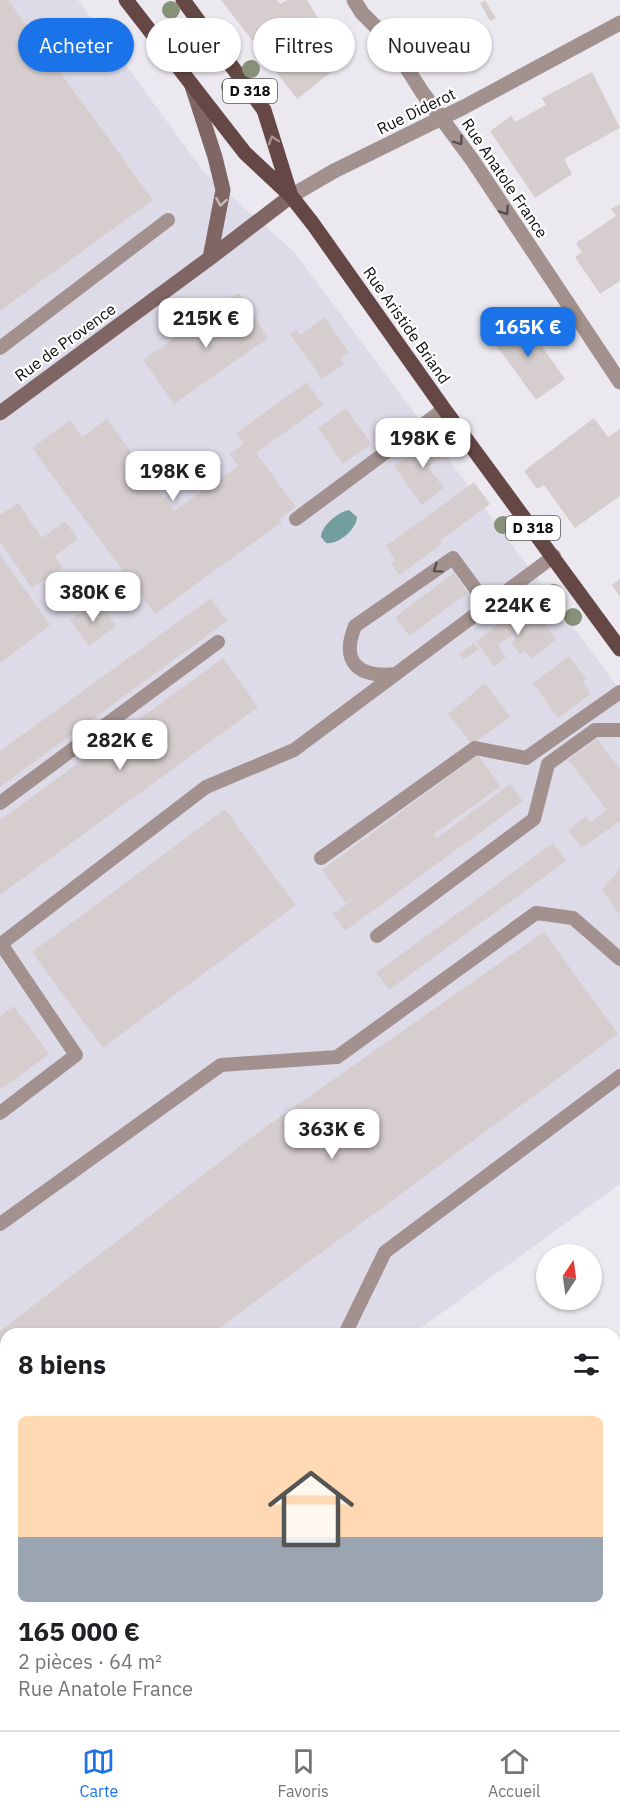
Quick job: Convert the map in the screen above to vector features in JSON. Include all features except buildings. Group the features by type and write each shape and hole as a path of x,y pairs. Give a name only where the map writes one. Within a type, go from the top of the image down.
{"main road":[{"name":"Rue Aristide Briand","path":"126,0 245,153 291,196 620,649"},
{"name":"Rue Aristide Briand","path":"183,0 264,110 291,196"},
{"path":"192,86 223,190 210,258"},
{"name":"Rue de Provence","path":"0,413 291,196"}],"street":[{"name":"Rue Anatole France","path":"354,0 362,13 389,40 473,161 620,382"},
{"name":"Rue Diderot","path":"291,196 334,171 442,118 620,23"}],"lane":[{"path":"0,348 168,220"},
{"path":"296,519 444,409"},
{"path":"0,1113 76,1055 0,944 206,787 294,750 554,556"},
{"path":"396,674 368,673 355,666 349,655 349,641 355,626 453,558 488,606"},
{"path":"0,803 218,642"},
{"path":"321,858 475,748 526,758 620,692"},
{"path":"377,936 534,819 548,764 595,730 620,730"},
{"path":"0,1224 221,1065 337,1058 536,913 573,918 620,959"},
{"path":"348,1328 385,1252 620,1076"}],"shaded area":[{"path":"0,0 78,0 91,18 18,18 18,72 131,72 204,172 292,250 308,270 620,690 620,1184 421,1328 0,1328"}],"water":[{"path":"349,510 357,517 354,526 341,539 326,543 321,537 324,528 335,517"}]}
